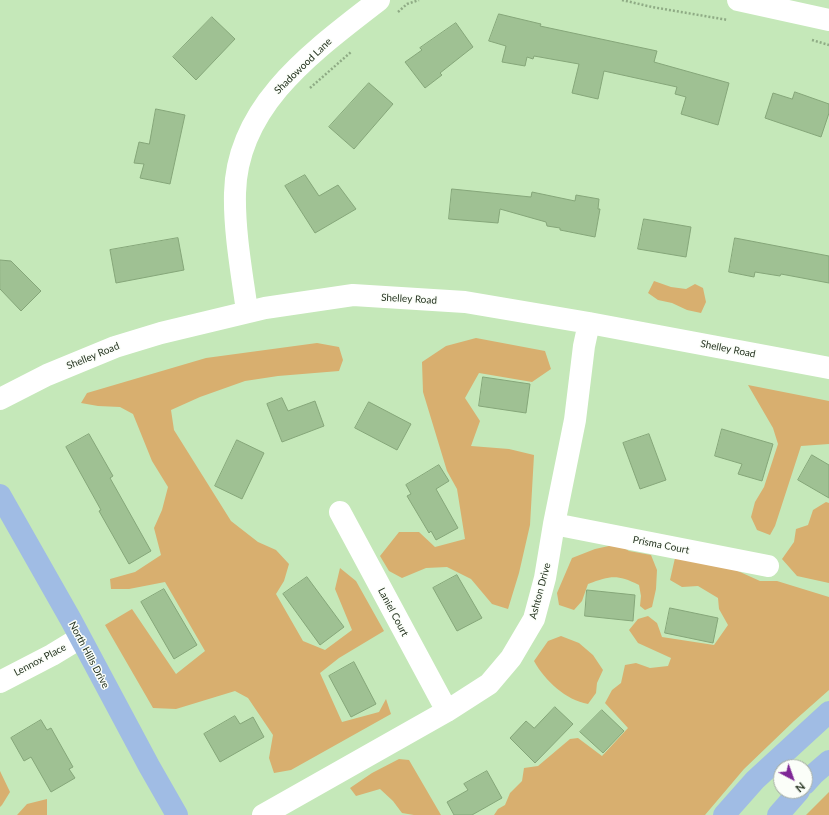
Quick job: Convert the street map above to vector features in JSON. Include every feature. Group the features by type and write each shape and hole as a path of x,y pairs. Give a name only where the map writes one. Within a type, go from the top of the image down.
{"main road":[{"name":"North Hills Drive","path":"0,495 177,815"},
{"path":"724,815 755,780 829,712"},
{"path":"813,775 829,762"},
{"path":"778,815 792,799"}],"street":[{"name":"Shadowood Lane","path":"247,311 240,259 235,193 238,171 245,142 265,104 282,83 341,29 378,0"},
{"path":"735,10 829,20"},
{"name":"Shelley Road","path":"0,399 47,374 115,347 161,333 247,311 353,295 465,302 589,323 829,368"},
{"name":"Ashton Drive","path":"263,815 447,711 489,684 511,658 534,619 546,578 554,524 575,420 584,346 589,323"},
{"name":"Laniel Court","path":"340,512 447,711"},
{"name":"Prisma Court","path":"554,524 768,566"},
{"name":"Lennox Place","path":"0,682 52,655 80,638"}],"path":[{"path":"395,14 407,4 419,0"},
{"path":"622,0 652,7 735,10"},
{"path":"807,39 829,45"},
{"path":"305,93 352,50"}],"shaded area":[{"path":"654,281 671,287 686,289 695,284 703,288 706,302 701,313 658,300 648,293"},
{"path":"476,338 545,351 551,369 532,382 479,373 465,398 480,421 471,446 509,449 534,455 530,525 519,573 508,609 492,604 471,579 447,567 426,568 402,578 389,571 380,556 399,532 419,532 435,547 465,539 457,489 447,471 423,392 422,362 446,346"},
{"path":"317,343 339,347 343,360 339,371 278,376 245,381 200,397 171,410 174,430 231,521 258,542 276,550 289,564 284,581 276,594 303,641 325,650 352,630 335,589 340,568 356,581 384,631 339,658 320,673 342,722 379,712 386,699 391,714 291,770 274,773 269,758 273,735 248,698 235,691 176,709 153,708 105,625 132,609 176,674 205,651 165,582 129,589 111,589 110,579 135,572 161,555 154,528 162,510 168,487 152,461 133,414 120,407 98,406 81,403 87,393 206,358"},
{"path":"748,385 829,401 829,444 801,446 775,526 770,535 757,530 751,517 755,502 764,487 778,444 773,428"},
{"path":"826,502 829,503 829,583 797,576 782,559 794,542 796,529 808,525 813,510"},
{"path":"618,544 629,551 651,555 657,570 656,589 652,607 645,610 640,606 641,596 639,585 625,579 614,577 588,584 582,601 574,610 559,605 557,593 572,558 595,549"},
{"path":"675,558 720,563 760,581 777,581 829,597 829,690 744,769 705,815 494,815 498,809 505,805 510,793 522,781 524,768 538,766 570,739 578,738 602,756 628,728 605,703 612,690 621,683 625,665 636,663 650,668 668,666 671,658 638,643 629,630 638,619 648,616 657,623 662,637 714,645 728,625 719,609 718,598 698,586 682,587 670,580"},
{"path":"561,636 579,643 593,655 603,670 597,683 596,693 588,704 580,702 564,694 544,676 534,661 548,641"},
{"path":"399,759 409,760 441,815 414,815 402,813 393,801 380,789 356,796 350,788 372,773"},
{"path":"0,771 10,792 0,807"},
{"path":"829,792 829,815 806,815"},
{"path":"47,799 47,815 17,815 27,804"}],"building":[{"path":"499,14 541,24 540,26 657,51 654,62 729,83 718,125 681,114 686,97 675,94 677,87 604,71 598,99 572,93 579,64 534,56 533,59 527,57 525,66 502,62 506,46 489,41"},
{"path":"212,17 235,39 196,80 173,57"},
{"path":"456,23 473,47 440,73 442,75 425,88 405,62 422,50 420,48"},
{"path":"369,83 393,104 354,149 329,127"},
{"path":"795,92 829,104 829,113 821,137 765,118 773,93 792,99"},
{"path":"156,109 185,115 170,184 140,178 144,164 134,163 139,142 149,144"},
{"path":"305,175 319,196 338,185 356,209 315,233 285,186"},
{"path":"452,189 531,197 532,192 575,201 576,195 599,199 598,209 600,209 595,237 560,230 560,228 547,226 546,222 500,209 498,223 449,219"},
{"path":"644,219 691,227 686,257 638,249"},
{"path":"178,238 184,270 116,283 110,250"},
{"path":"735,238 829,256 829,283 781,274 780,276 755,272 754,277 729,272"},
{"path":"0,260 11,261 41,291 21,311 0,289"},
{"path":"483,377 530,384 526,413 479,406"},
{"path":"282,398 288,411 315,401 324,426 282,442 267,404"},
{"path":"369,402 411,424 397,450 355,428"},
{"path":"722,429 773,444 762,481 738,474 742,464 715,456"},
{"path":"89,434 113,476 110,478 151,551 129,564 99,511 101,510 66,447"},
{"path":"649,434 666,480 640,489 623,443"},
{"path":"237,440 264,453 242,499 215,486"},
{"path":"812,455 829,465 829,498 798,480"},
{"path":"439,465 449,481 436,489 458,528 436,540 431,531 429,533 407,496 411,494 406,485"},
{"path":"457,575 482,618 457,631 433,588"},
{"path":"307,577 344,627 320,645 283,594"},
{"path":"164,589 197,645 174,659 141,602"},
{"path":"587,590 635,595 633,621 585,616"},
{"path":"670,608 718,618 713,643 665,633"},
{"path":"354,662 376,704 351,717 329,676"},
{"path":"555,707 573,724 535,763 510,738 526,721 534,728"},
{"path":"602,710 624,731 603,753 580,732"},
{"path":"235,716 240,724 253,717 264,737 220,762 204,734"},
{"path":"41,720 47,730 51,728 73,767 69,769 75,778 51,792 31,757 24,761 11,738"},
{"path":"487,771 502,798 472,815 454,815 447,802 468,790 464,784"}]}
